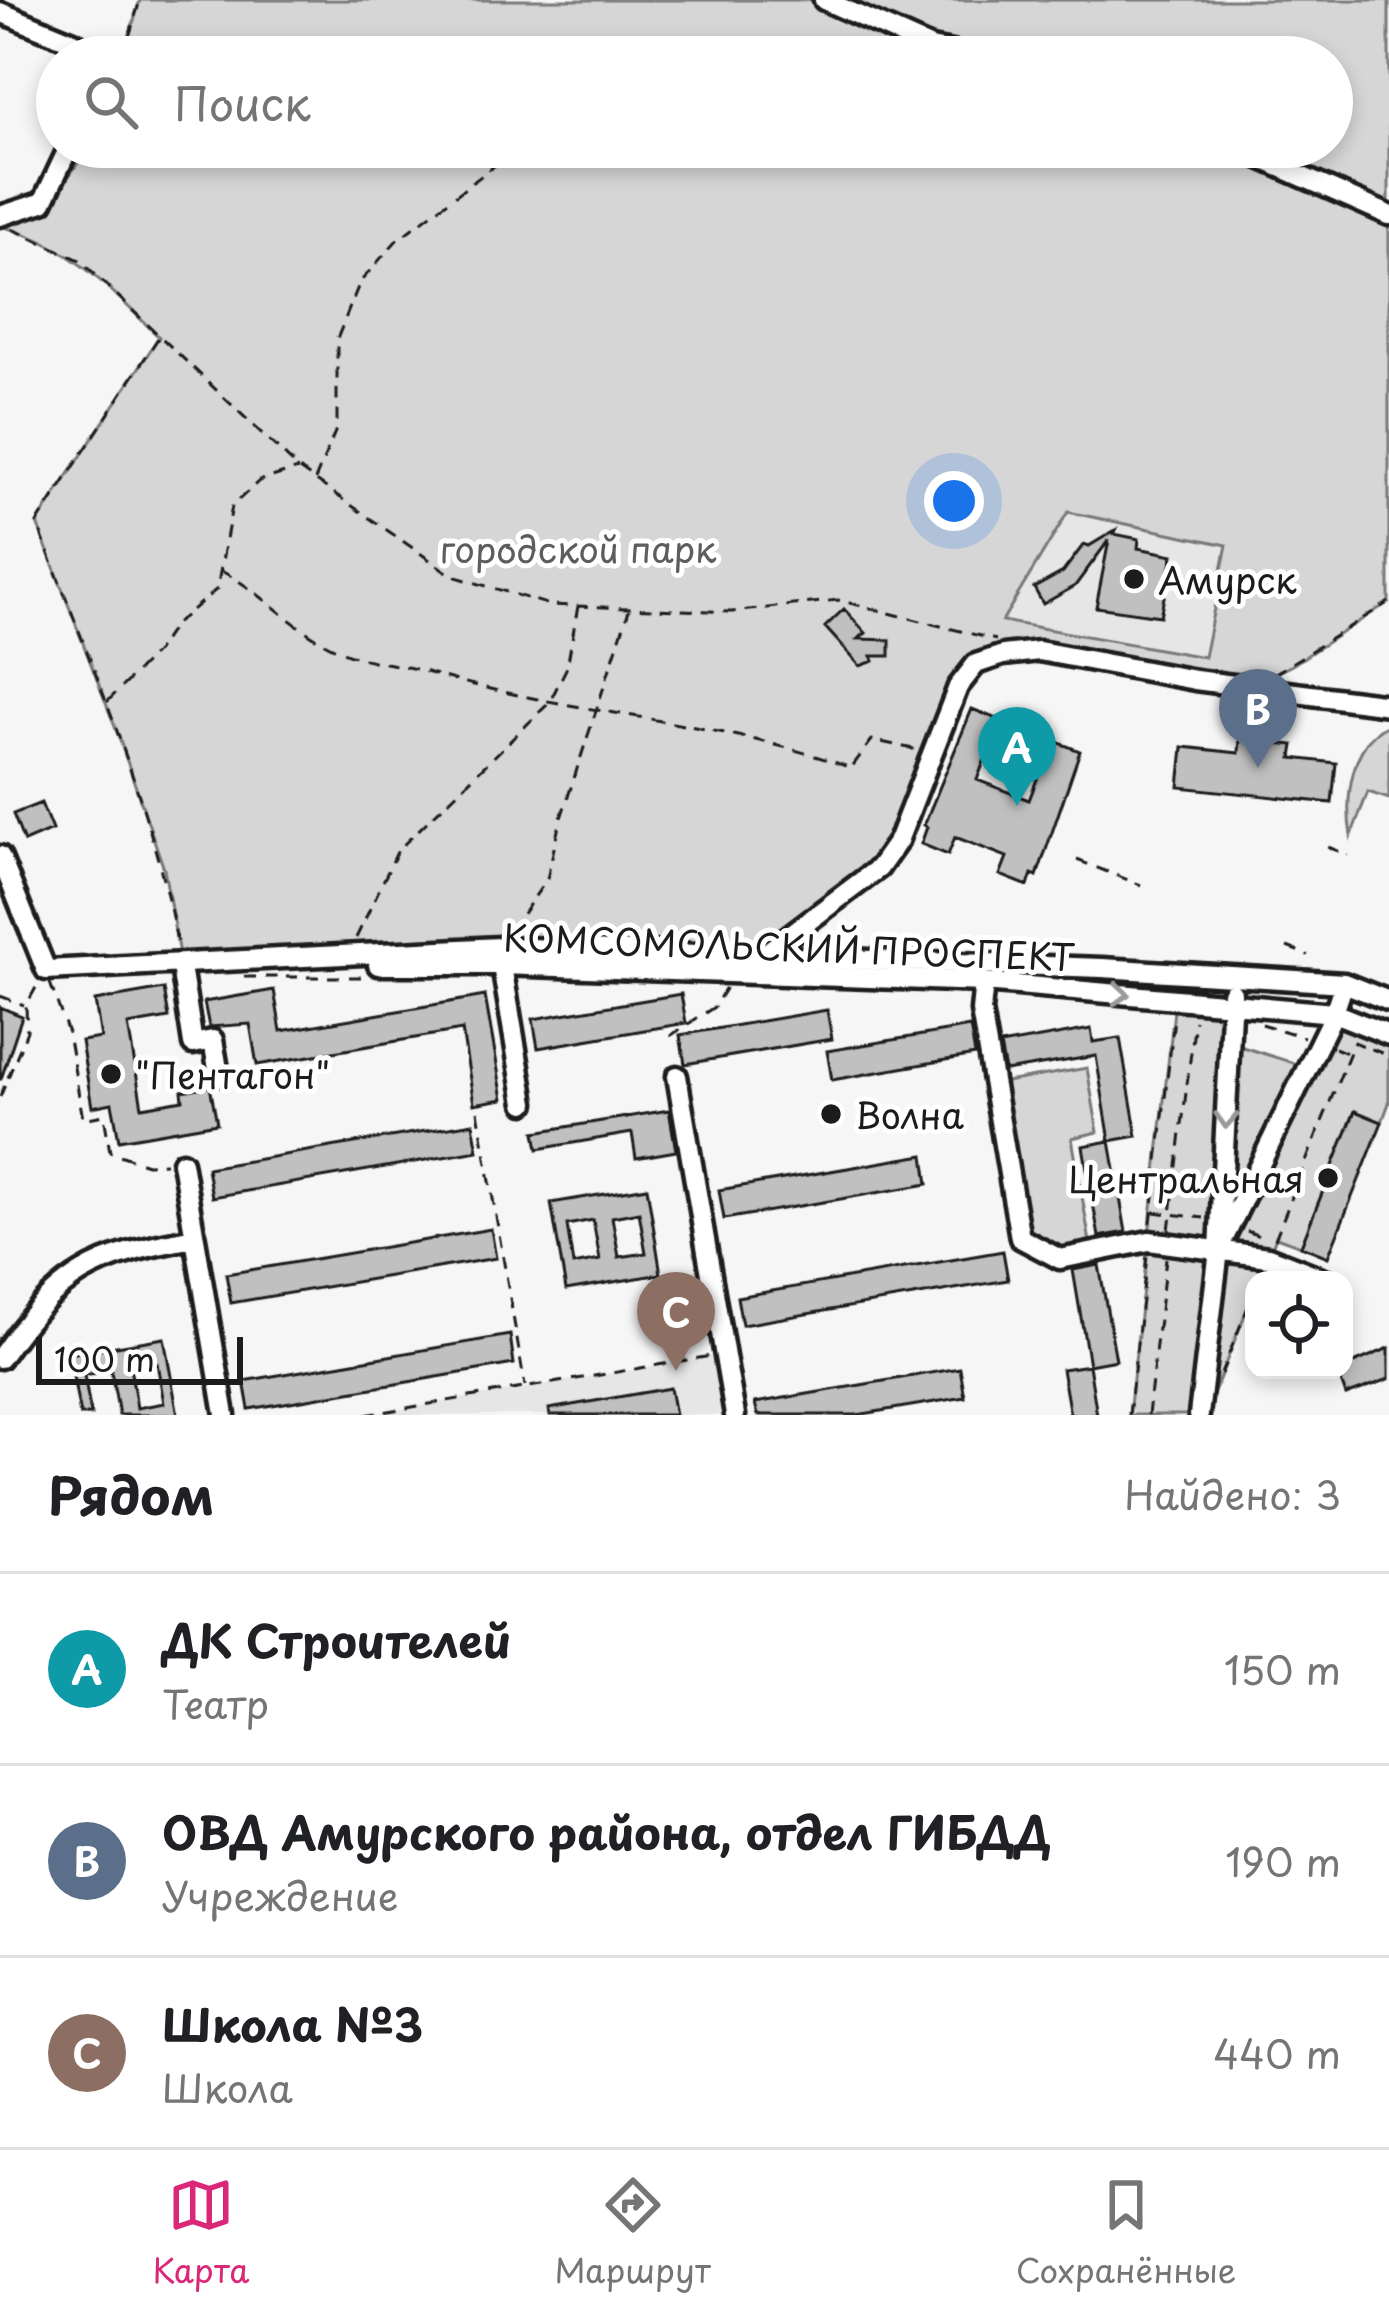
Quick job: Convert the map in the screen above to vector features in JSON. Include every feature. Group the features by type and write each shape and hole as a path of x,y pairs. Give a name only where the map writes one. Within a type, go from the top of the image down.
{"street":[{"path":"824,0 904,36"},
{"path":"0,12 50,36"},
{"path":"0,216 43,202 59,168"},
{"path":"1283,168 1389,215"},
{"path":"762,956 879,868 898,842 958,687 976,664 1039,651 1196,680 1389,705"},
{"path":"0,856 46,970"},
{"name":"КОМСОМОЛЬСКИЙ ПРОСПЕКТ","path":"182,966 347,956 762,956 1344,983 1389,1001"},
{"path":"500,956 524,1103"},
{"name":"КОМСОМОЛЬСКИЙ ПРОСПЕКТ","path":"46,970 500,956 984,982 1231,1009 1334,1013 1388,1049"},
{"path":"182,966 193,1044 213,1040 219,1075"},
{"path":"1199,1415 1219,1250 1234,976"},
{"path":"984,982 981,1011 1020,1238 1060,1259 1158,1242 1268,1257 1304,1271"},
{"path":"1219,1250 1334,1013 1344,983"},
{"path":"677,1076 735,1415"},
{"path":"182,1162 225,1415"},
{"path":"0,1358 31,1314 72,1276 130,1250 195,1238"}],"path":[{"path":"129,36 140,0"},
{"path":"315,480 337,427 337,339 360,282 397,239 491,168"},
{"path":"0,226 24,232 80,260 299,469 453,577 550,605 733,612 838,600 994,640"},
{"path":"159,337 38,523 164,869 182,966"},
{"path":"106,704 174,625 217,589 232,506 259,481 299,469"},
{"path":"221,571 247,584 279,613 340,651 501,694 712,729 851,768 872,740 932,752"},
{"path":"1274,674 1389,602"},
{"path":"347,956 398,850 549,703 567,667 578,606"},
{"path":"500,956 548,879 560,821 629,608"},
{"path":"1328,847 1348,856"},
{"path":"1077,860 1141,885"},
{"path":"1287,947 1307,955"},
{"path":"0,1097 27,1031 26,1006 46,970"},
{"path":"46,970 68,1033 83,1119 104,1115 110,1152 147,1164 182,1162"},
{"path":"670,1036 714,1007 727,985"},
{"path":"0,996 26,1006"},
{"path":"1231,1009 1319,1042"},
{"path":"1148,1415 1174,1010"},
{"path":"1129,1415 1196,1012"},
{"path":"1276,1236 1354,1042 1388,1049"},
{"path":"478,1112 525,1388"},
{"path":"1220,1376 1245,1314"},
{"path":"365,1415 724,1354"}],"shaded area":[{"path":"1068,512 1227,545 1204,658 1001,621"},
{"path":"724,1354 735,1415 367,1415"}],"green space":[{"name":"городской парк","path":"140,0 1389,0 1389,602 1256,683 1039,651 976,664 898,841 762,956 181,966 164,869 37,523 159,337 69,256 0,226 0,216 41,199 75,168 1353,168 1353,36 129,36","holes":["1068,512 1227,545 1204,657 1002,621"]},
{"path":"1389,725 1389,799 1368,792 1351,836 1350,789 1358,758 1376,733"},
{"path":"1174,1010 1231,1015 1230,1043 1306,1067 1334,1013 1389,1035 1389,1103 1382,1122 1355,1111 1301,1246 1276,1237 1263,1271 1245,1271 1245,1314 1209,1415 1129,1415"},
{"path":"1087,1068 1098,1132 1072,1138 1092,1254 1060,1259 1020,1238 994,1084"}],"building":[{"name":"Амурск","path":"1116,530 1114,534 1139,539 1138,548 1173,555 1160,616 1096,607 1109,540 1075,586 1043,604 1034,588 1063,572 1084,544 1089,546"},
{"path":"844,609 866,633 858,639 890,640 890,656 872,656 874,661 860,666 825,627"},
{"path":"972,709 1000,720 977,780 1029,800 1052,740 1080,751 1037,876 1032,874 1028,886 1000,875 1007,857 955,837 948,855 921,844 924,825"},
{"path":"1240,739 1294,745 1292,758 1336,763 1332,803 1179,787 1183,747 1239,753"},
{"path":"41,803 52,830 24,842 13,814"},
{"name":"\"Пентагон\"","path":"164,989 169,1018 128,1025 142,1107 183,1100 182,1091 210,1086 217,1123 119,1140 112,1103 92,1107 81,1041 101,1038 95,1001"},
{"path":"274,990 281,1031 485,996 503,1099 474,1104 462,1030 257,1065 250,1024 209,1027 204,1002"},
{"path":"681,994 686,1023 538,1048 533,1019"},
{"path":"0,1007 22,1016 1,1079 0,1079"},
{"path":"827,1010 832,1039 685,1064 680,1035"},
{"path":"970,1027 975,1055 832,1080 827,1051"},
{"path":"1091,1029 1093,1042 1120,1038 1137,1136 1110,1141 1096,1056 1005,1071 1000,1045"},
{"path":"669,1110 676,1151 636,1158 632,1133 538,1149 535,1132"},
{"path":"1355,1111 1382,1122 1328,1257 1301,1246"},
{"path":"473,1123 478,1151 212,1197 207,1168"},
{"path":"1110,1141 1126,1232 1099,1237 1083,1146"},
{"path":"924,1155 928,1184 724,1219 719,1190"},
{"path":"647,1187 661,1274 566,1290 551,1203","holes":["639,1212 646,1253 619,1257 612,1217","593,1220 600,1260 573,1265 567,1225"]},
{"path":"491,1229 496,1258 231,1303 226,1274"},
{"path":"1003,1251 1008,1280 742,1325 737,1297"},
{"path":"1099,1265 1116,1360 1089,1365 1073,1270"},
{"path":"510,1335 514,1364 249,1409 244,1381"},
{"path":"164,1338 178,1415 119,1415 111,1371 84,1375 91,1415 80,1415 69,1354","holes":["157,1363 164,1403 137,1408 130,1367"]},
{"path":"1389,1348 1389,1379 1346,1395 1340,1379 1353,1379 1353,1363"},
{"path":"1089,1365 1097,1415 1070,1415 1062,1369"},
{"path":"960,1368 965,1397 857,1415 758,1415 755,1403"},
{"path":"670,1388 675,1415 550,1415 549,1409"}],"place":[{"name":"Амурск","path":"1134,579"},
{"name":"ОВД Амурского района, отдел ГИБДД","path":"1258,768"},
{"name":"ДК Строителей","path":"1017,806"},
{"name":"\"Пентагон\"","path":"111,1074"},
{"name":"Волна","path":"831,1114"},
{"name":"Центральная","path":"1328,1178"},
{"name":"Школа №3","path":"676,1371"}]}
